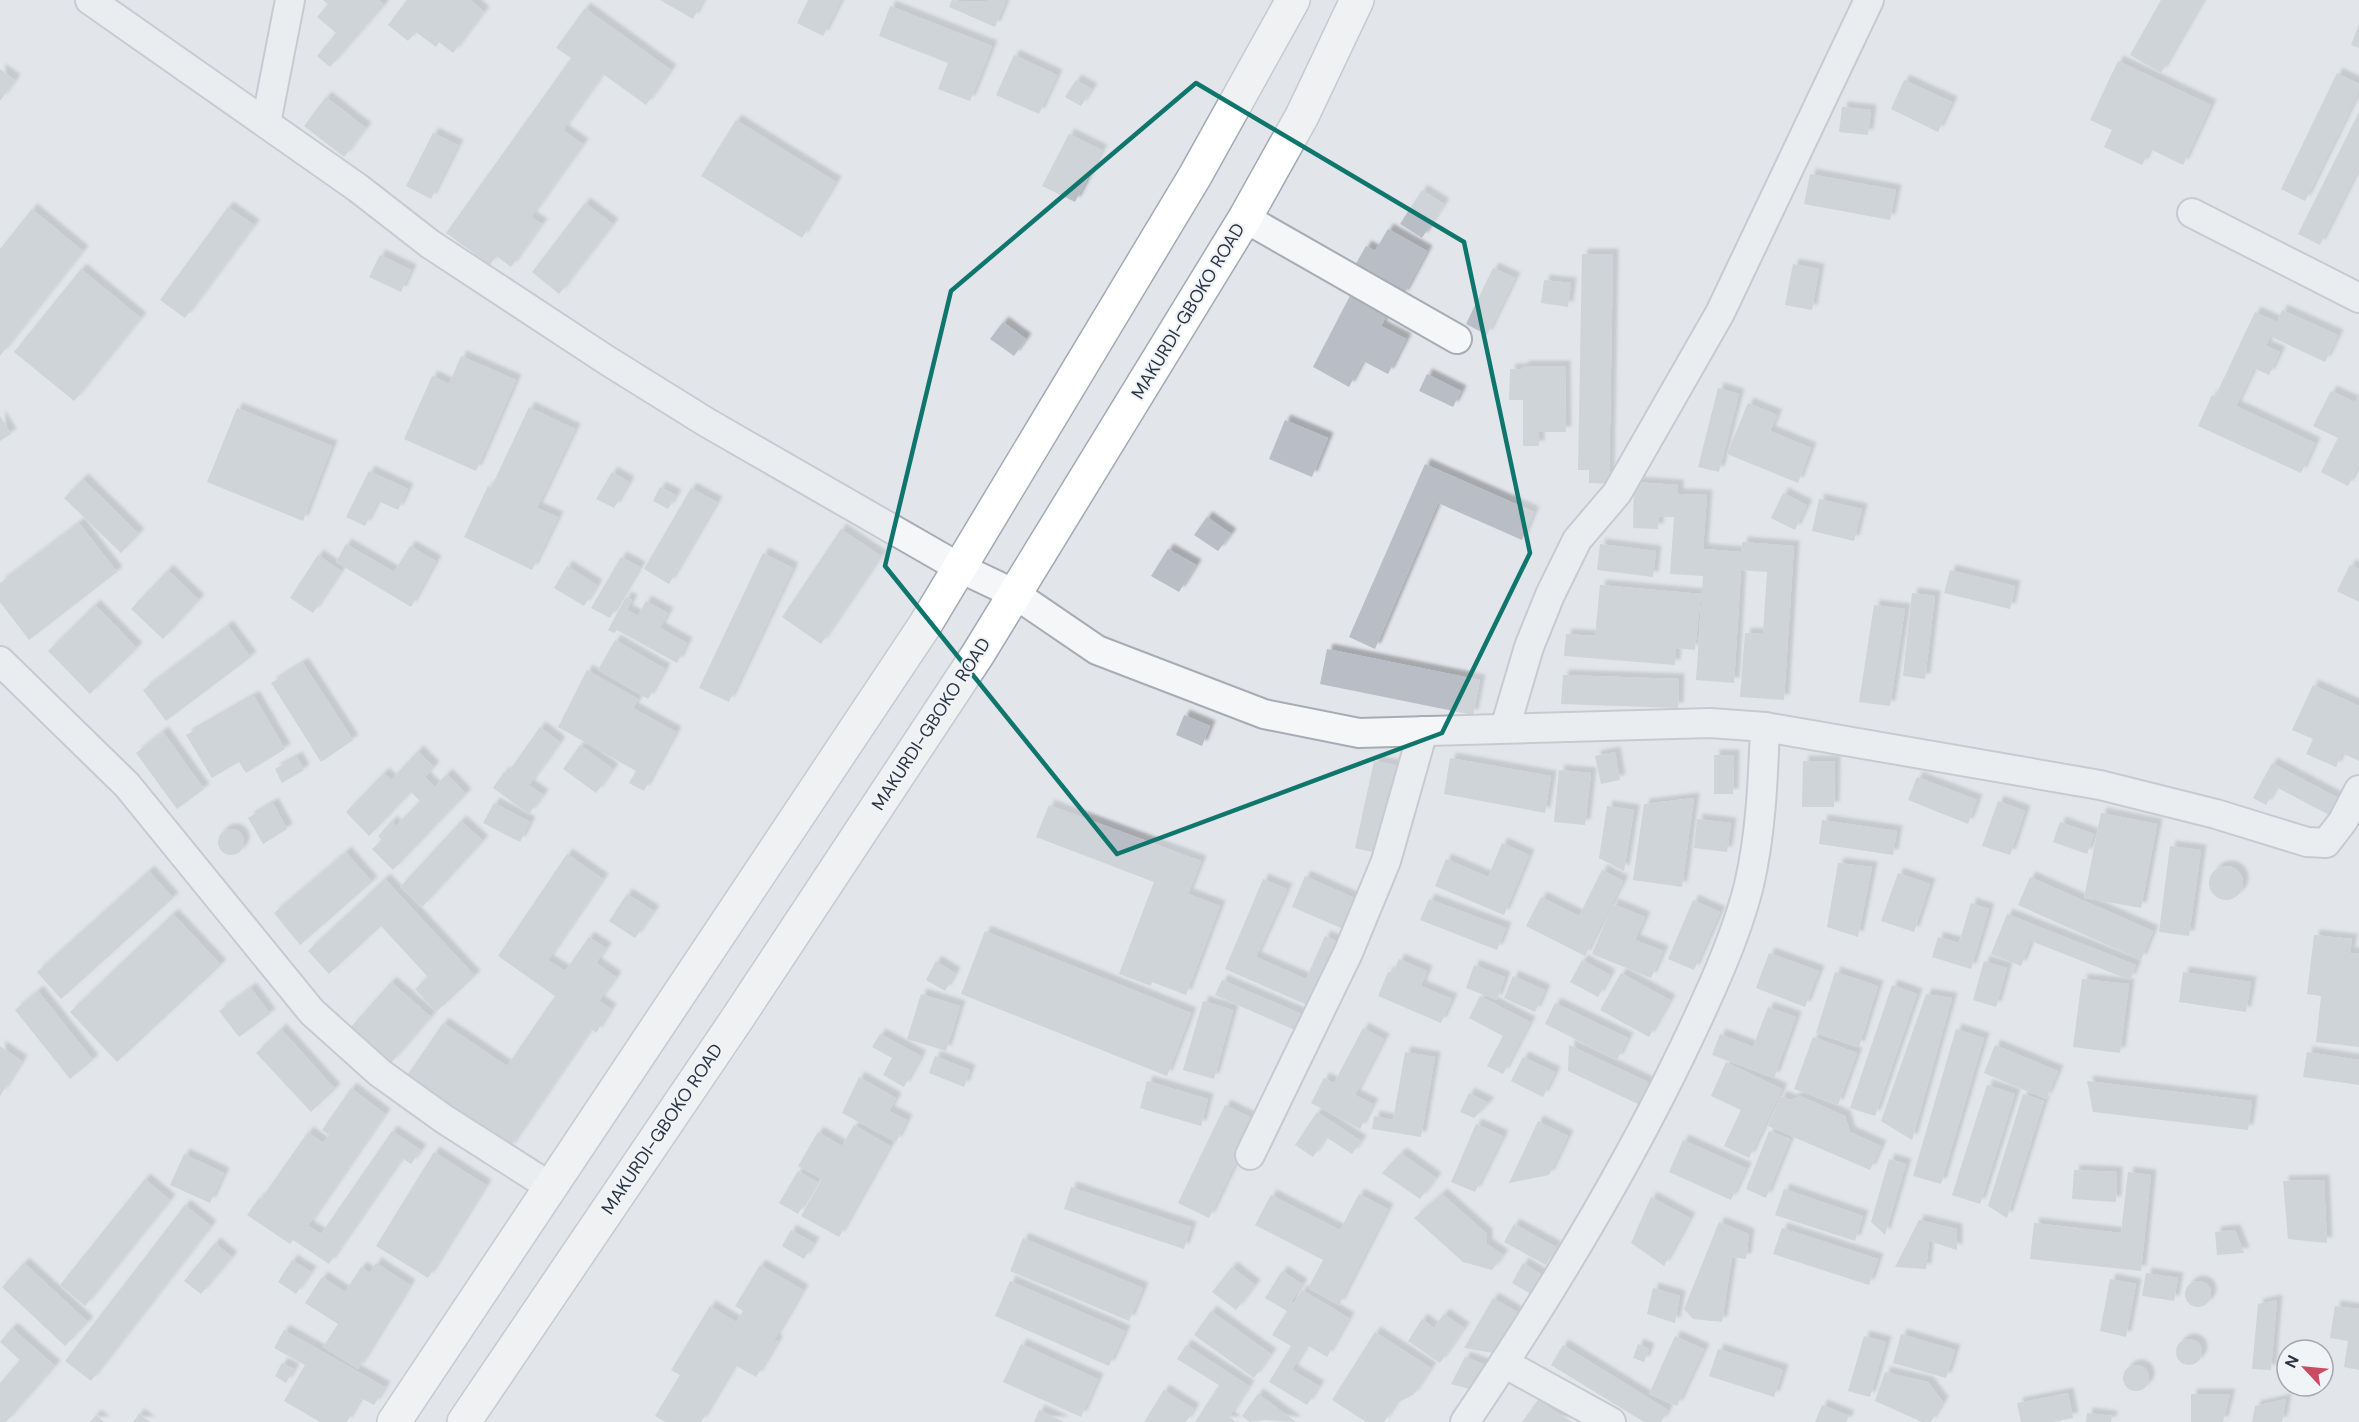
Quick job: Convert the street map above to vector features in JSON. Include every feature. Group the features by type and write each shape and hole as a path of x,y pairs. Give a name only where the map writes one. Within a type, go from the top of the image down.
{"main road":[{"path":"394,1422 549,1186 925,625 1194,176 1293,0"},
{"name":"MAKURDI-GBOKO ROAD","path":"464,1422 737,1019 972,664 1245,218 1302,116 1357,0"}],"street":[{"path":"90,0 266,123 447,262 706,422 960,568 1014,594 1097,650 1264,714 1359,734 1710,723 1765,727 2100,785 2216,814 2307,842 2326,843 2351,824 2359,790"},
{"path":"266,123 290,0"},
{"path":"1505,728 1529,647 1550,595 1577,540 1617,493 1720,313 1869,0"},
{"path":"2192,213 2359,298"},
{"path":"1245,218 1457,339"},
{"path":"0,661 127,785 312,1012 380,1073 444,1119 549,1186"},
{"path":"1465,1422 1504,1363 1643,1134 1710,993 1748,886 1762,809 1765,727"},
{"path":"1250,1155 1348,953 1386,861 1423,731"},
{"path":"1504,1363 1611,1422"}],"highlighted area":[{"path":"1196,83 1464,242 1530,553 1442,733 1117,854 885,566 951,291"}],"building":[{"path":"323,0 379,0 384,5 330,67 317,56 336,33 317,17 328,4"},
{"path":"407,0 471,0 484,12 453,53 439,42 436,47 416,32 408,41 388,25"},
{"path":"660,0 703,0 693,19"},
{"path":"808,0 841,0 823,36 797,23"},
{"path":"952,0 966,2 1006,0 995,27 949,7"},
{"path":"2161,0 2203,0 2161,73 2130,55"},
{"path":"890,6 992,46 970,101 938,89 948,63 879,36"},
{"path":"585,8 671,70 646,105 603,74 563,130 583,144 531,217 542,224 511,267 496,256 490,265 446,233 571,58 556,48"},
{"path":"2359,24 2359,48 2351,45"},
{"path":"1014,55 1057,75 1039,114 996,95"},
{"path":"2118,61 2211,105 2183,165 2150,149 2142,165 2104,147 2112,130 2090,120"},
{"path":"0,69 15,80 0,101"},
{"path":"2337,73 2359,84 2359,91 2305,201 2281,189"},
{"path":"1076,80 1092,89 1081,106 1065,97"},
{"path":"1904,80 1952,102 1938,132 1891,109"},
{"path":"326,97 366,128 344,157 304,126"},
{"path":"1842,107 1871,110 1868,135 1839,132"},
{"path":"2359,112 2359,167 2320,245 2298,234"},
{"path":"736,120 836,182 802,238 701,176"},
{"path":"433,133 458,145 431,199 406,186"},
{"path":"1069,134 1102,150 1075,202 1042,186"},
{"path":"1810,174 1896,190 1890,220 1804,204"},
{"path":"1422,190 1444,204 1422,238 1400,224"},
{"path":"585,203 613,224 559,294 532,272"},
{"path":"228,207 254,225 185,318 160,300"},
{"path":"32,209 83,251 0,356 0,249"},
{"path":"1388,229 1427,251 1403,296 1354,267 1366,246 1375,251"},
{"path":"1582,254 1613,254 1609,484 1589,483 1589,470 1578,470"},
{"path":"380,255 411,270 401,292 369,277"},
{"path":"1793,264 1819,269 1812,310 1785,305"},
{"path":"1493,268 1515,278 1487,335 1466,324"},
{"path":"81,269 141,318 74,401 14,352"},
{"path":"1544,280 1571,283 1568,307 1541,303"},
{"path":"1353,290 1390,309 1381,326 1406,339 1388,374 1363,361 1349,387 1313,367"},
{"path":"2282,310 2338,335 2325,362 2270,336 2266,346 2280,352 2269,375 2254,368 2236,406 2315,443 2301,473 2198,426 2212,395 2215,397 2255,312 2277,322"},
{"path":"1003,322 1026,339 1014,356 990,339"},
{"path":"461,356 516,380 476,471 404,439 432,376 449,384"},
{"path":"1524,366 1565,366 1566,432 1539,432 1539,446 1523,446 1523,400 1509,400 1510,369 1521,369"},
{"path":"1427,374 1461,391 1453,407 1419,391"},
{"path":"1718,388 1739,394 1719,472 1698,467"},
{"path":"2331,391 2355,402 2359,394 2359,464 2348,486 2321,472 2338,438 2313,426"},
{"path":"1748,403 1777,415 1770,431 1811,448 1798,483 1727,454"},
{"path":"529,407 575,429 537,508 558,517 532,570 464,537 488,486 491,488"},
{"path":"237,408 332,446 303,521 207,482"},
{"path":"0,416 11,434 0,441"},
{"path":"1285,420 1328,438 1312,477 1269,459"},
{"path":"1425,464 1534,512 1522,540 1438,503 1375,649 1349,637"},
{"path":"369,471 408,489 398,510 378,501 365,526 346,517"},
{"path":"612,472 629,482 614,508 596,499"},
{"path":"83,479 139,534 121,553 64,498"},
{"path":"1634,482 1678,485 1678,494 1707,495 1703,549 1741,552 1742,542 1794,546 1784,700 1740,697 1745,633 1763,634 1767,572 1741,570 1734,683 1696,680 1703,576 1670,574 1674,517 1659,517 1658,529 1633,528"},
{"path":"660,487 676,495 668,509 653,501"},
{"path":"691,488 717,502 669,584 644,569"},
{"path":"1783,493 1807,505 1795,530 1771,518"},
{"path":"1819,499 1862,509 1854,541 1812,531"},
{"path":"1207,517 1231,534 1218,551 1194,535"},
{"path":"79,523 117,572 29,640 0,602 0,583"},
{"path":"841,529 881,556 821,644 782,617"},
{"path":"346,544 394,572 410,546 436,561 411,607 336,562"},
{"path":"1600,544 1656,551 1653,577 1597,570"},
{"path":"1168,549 1196,565 1179,592 1151,576"},
{"path":"763,553 793,568 729,702 699,688"},
{"path":"318,555 341,571 313,613 290,598"},
{"path":"621,557 640,567 610,618 591,608"},
{"path":"2350,565 2359,569 2359,602 2337,591"},
{"path":"567,566 597,585 584,606 554,588"},
{"path":"168,570 199,600 163,639 131,609"},
{"path":"1950,570 2015,586 2010,609 1944,593"},
{"path":"1600,585 1701,594 1695,650 1676,648 1675,665 1564,656 1566,634 1595,636"},
{"path":"1912,593 1935,596 1925,679 1903,676"},
{"path":"626,597 632,600 627,610 638,616 646,601 668,613 660,628 687,643 677,663 617,630 614,633 608,630"},
{"path":"95,605 137,648 90,694 48,651"},
{"path":"1874,605 1905,609 1890,706 1859,702"},
{"path":"228,626 251,657 166,721 143,690"},
{"path":"615,640 665,669 648,699 598,670"},
{"path":"1327,649 1480,680 1473,715 1320,684"},
{"path":"303,663 353,740 321,762 271,683"},
{"path":"587,670 638,699 633,708 676,732 644,791 629,783 636,771 558,727"},
{"path":"1563,675 1679,679 1678,708 1561,704"},
{"path":"2313,685 2359,706 2359,761 2342,753 2336,767 2306,754 2313,739 2292,730"},
{"path":"254,696 285,749 246,773 239,762 212,778 186,735"},
{"path":"1184,715 1210,726 1202,746 1176,735"},
{"path":"540,727 560,742 529,785 543,795 529,814 493,788 504,772 507,774"},
{"path":"163,732 204,789 177,809 136,753"},
{"path":"580,745 613,769 596,793 563,769"},
{"path":"418,751 434,767 425,777 435,787 447,774 466,794 393,870 372,849 382,840 378,836 392,821 396,826 420,801 411,792 369,836 346,812 384,773 391,780"},
{"path":"1615,752 1620,780 1601,784 1595,756"},
{"path":"1714,755 1734,755 1733,794 1714,794"},
{"path":"297,757 304,770 282,783 275,769"},
{"path":"1450,758 1551,776 1545,813 1444,794"},
{"path":"1374,761 1405,767 1385,855 1355,848"},
{"path":"1803,761 1835,761 1834,807 1802,807"},
{"path":"2272,763 2340,799 2331,816 2276,787 2266,805 2253,798"},
{"path":"1559,770 1591,773 1585,825 1554,822"},
{"path":"1917,777 1977,800 1968,824 1908,800"},
{"path":"1694,798 1682,887 1633,880 1644,804"},
{"path":"1998,801 2025,811 2010,855 1982,846"},
{"path":"273,803 287,829 263,844 248,818"},
{"path":"494,803 530,822 520,842 483,823"},
{"path":"1049,805 1201,861 1188,894 1220,906 1186,995 1152,982 1151,986 1119,974 1154,882 1036,837"},
{"path":"1607,806 1634,810 1624,871 1599,858"},
{"path":"2101,813 2157,824 2141,908 2084,898"},
{"path":"1697,819 1731,823 1727,852 1694,848"},
{"path":"1822,820 1897,831 1893,855 1819,844"},
{"path":"461,821 483,841 422,907 400,887"},
{"path":"2060,822 2094,834 2087,854 2053,842"},
{"path":"231,829 240,833 244,842 240,851 231,855 222,851 218,842 222,833"},
{"path":"1502,843 1529,855 1504,915 1435,886 1446,859 1488,877"},
{"path":"2170,846 2201,850 2189,936 2159,932"},
{"path":"346,852 372,882 300,945 274,913"},
{"path":"567,854 603,879 548,960 565,971 589,937 606,948 596,963 616,977 599,1001 611,1009 596,1033 591,1029 509,1149 406,1077 443,1023 507,1066 555,996 498,956"},
{"path":"1838,863 1872,867 1858,937 1827,927"},
{"path":"2226,866 2238,871 2243,883 2238,895 2226,900 2214,895 2209,883 2214,871"},
{"path":"1602,870 1623,881 1585,956 1526,926 1541,897 1579,916"},
{"path":"149,871 173,898 61,999 37,972"},
{"path":"1898,873 1930,884 1914,932 1881,921"},
{"path":"1305,876 1361,901 1348,931 1292,907"},
{"path":"2030,877 2153,931 2141,960 2018,905"},
{"path":"385,879 475,976 436,1012 415,989 428,977 381,926 329,974 308,951"},
{"path":"1263,879 1287,889 1256,957 1306,979 1325,936 1341,943 1314,1008 1225,969"},
{"path":"627,894 654,911 635,938 609,921"},
{"path":"1429,899 1506,928 1497,950 1420,920"},
{"path":"1693,900 1720,912 1694,970 1668,959"},
{"path":"1971,903 1989,909 1971,969 1932,957 1938,937 1959,943"},
{"path":"1613,904 1645,917 1635,940 1663,951 1651,978 1592,954"},
{"path":"173,914 221,965 117,1062 70,1012"},
{"path":"2007,914 2136,965 2130,980 2031,941 2021,966 1991,954"},
{"path":"985,931 1191,1013 1167,1076 961,994"},
{"path":"2314,935 2352,939 2350,953 2359,953 2359,1047 2316,1042 2321,996 2307,994"},
{"path":"1769,953 1819,971 1805,1007 1756,988"},
{"path":"1399,959 1427,971 1421,986 1452,999 1441,1023 1378,996 1388,972 1393,973"},
{"path":"1582,960 1610,975 1598,997 1570,982"},
{"path":"936,961 955,973 945,991 926,980"},
{"path":"1984,961 2007,968 1996,1007 1973,1000"},
{"path":"1474,965 1505,977 1497,1000 1466,988"},
{"path":"1835,972 1878,986 1859,1047 1816,1033"},
{"path":"2183,972 2251,982 2246,1012 2179,1002"},
{"path":"1621,973 1670,1000 1649,1037 1600,1010"},
{"path":"1513,976 1545,990 1535,1012 1504,998"},
{"path":"2082,979 2129,984 2120,1053 2073,1047"},
{"path":"1222,980 1304,1015 1297,1031 1215,995"},
{"path":"391,982 431,1017 391,1063 351,1027"},
{"path":"1892,985 1917,994 1875,1116 1850,1108"},
{"path":"251,988 270,1014 239,1037 219,1011"},
{"path":"38,991 93,1060 70,1079 15,1010"},
{"path":"921,994 960,1006 946,1051 907,1039"},
{"path":"1926,994 1952,998 1912,1140 1881,1121"},
{"path":"1480,996 1530,1022 1503,1074 1487,1066 1503,1036 1469,1018"},
{"path":"1203,1001 1233,1010 1214,1079 1183,1070"},
{"path":"1555,1003 1628,1038 1617,1060 1545,1024"},
{"path":"1768,1007 1796,1017 1774,1078 1712,1055 1720,1034 1753,1047"},
{"path":"1363,1028 1384,1039 1355,1095 1373,1104 1360,1129 1311,1103 1324,1078 1334,1083"},
{"path":"281,1029 335,1089 311,1112 256,1053"},
{"path":"1956,1029 1984,1038 1941,1184 1913,1176"},
{"path":"880,1034 921,1056 904,1087 883,1075 892,1058 872,1047"},
{"path":"1813,1037 1857,1053 1838,1105 1794,1089"},
{"path":"1569,1045 1650,1083 1640,1105 1568,1071"},
{"path":"1995,1045 2058,1071 2046,1099 1984,1073"},
{"path":"0,1046 22,1061 0,1096"},
{"path":"1405,1052 1435,1057 1421,1137 1372,1129 1374,1116 1393,1120"},
{"path":"2307,1052 2359,1060 2359,1085 2303,1077"},
{"path":"935,1056 970,1070 964,1087 929,1073"},
{"path":"1523,1057 1555,1072 1543,1097 1511,1081"},
{"path":"1726,1062 1782,1089 1749,1158 1724,1146 1741,1110 1711,1096"},
{"path":"859,1077 896,1098 889,1111 907,1120 896,1142 842,1113"},
{"path":"1147,1081 1208,1099 1201,1126 1140,1108"},
{"path":"2087,1081 2252,1101 2248,1130 2093,1112"},
{"path":"1987,1085 2015,1094 1980,1204 1952,1195"},
{"path":"351,1088 385,1114 308,1226 321,1234 392,1131 421,1150 411,1164 402,1158 329,1264 293,1240 290,1244 247,1215 259,1198 261,1199 308,1132 323,1143 329,1135 322,1130"},
{"path":"1469,1093 1489,1103 1474,1118 1460,1112"},
{"path":"2023,1094 2044,1101 2007,1218 1988,1206"},
{"path":"1781,1096 1791,1100 1800,1096 1845,1116 1850,1132 1881,1146 1870,1170 1768,1126"},
{"path":"1225,1105 1256,1120 1209,1218 1178,1203"},
{"path":"1317,1112 1361,1141 1352,1154 1326,1137 1313,1157 1295,1145"},
{"path":"1538,1121 1568,1136 1549,1175 1509,1183"},
{"path":"1476,1124 1503,1136 1475,1192 1451,1182"},
{"path":"854,1125 890,1146 839,1237 801,1216 822,1179 798,1166 818,1132 842,1146"},
{"path":"1769,1131 1790,1139 1766,1198 1746,1189"},
{"path":"1683,1140 1746,1168 1731,1200 1669,1172"},
{"path":"434,1152 486,1185 428,1278 376,1246"},
{"path":"1401,1153 1436,1178 1420,1199 1382,1173"},
{"path":"184,1154 224,1173 210,1203 170,1185"},
{"path":"1889,1159 1906,1164 1885,1235 1871,1222"},
{"path":"2074,1170 2117,1172 2116,1202 2072,1199"},
{"path":"798,1171 817,1182 798,1214 779,1203"},
{"path":"2128,1172 2151,1175 2141,1271 2030,1259 2034,1223 2121,1233"},
{"path":"145,1179 170,1200 85,1306 60,1285"},
{"path":"2324,1180 2327,1243 2288,1239 2283,1181"},
{"path":"1071,1187 1191,1227 1184,1249 1064,1209"},
{"path":"1784,1189 1863,1216 1855,1241 1775,1215"},
{"path":"1359,1194 1388,1209 1339,1305 1308,1288 1323,1260 1255,1225 1271,1195 1340,1230"},
{"path":"1442,1194 1487,1234 1487,1244 1503,1255 1492,1270 1463,1262 1414,1218"},
{"path":"1651,1197 1690,1218 1664,1266 1631,1243"},
{"path":"185,1205 211,1226 91,1381 65,1361"},
{"path":"1919,1220 1957,1229 1957,1250 1929,1241 1926,1269 1895,1267"},
{"path":"1719,1222 1749,1234 1746,1259 1732,1257 1722,1322 1693,1319 1684,1309"},
{"path":"1514,1224 1556,1247 1546,1265 1504,1242"},
{"path":"1782,1228 1878,1259 1869,1285 1773,1254"},
{"path":"791,1230 814,1243 804,1259 782,1246"},
{"path":"2235,1230 2244,1253 2217,1255 2215,1232"},
{"path":"1023,1238 1143,1288 1129,1321 1010,1271"},
{"path":"215,1243 232,1257 201,1294 184,1281"},
{"path":"292,1260 311,1272 296,1294 278,1282"},
{"path":"24,1263 88,1322 65,1346 2,1287"},
{"path":"376,1263 410,1285 358,1369 323,1347 338,1324 305,1303 322,1277 345,1292 361,1267 370,1273"},
{"path":"1523,1263 1542,1275 1531,1294 1512,1283"},
{"path":"760,1265 803,1290 774,1340 778,1341 756,1377 735,1365 701,1422 665,1422 655,1416 680,1375 671,1370 710,1306 736,1322 743,1311 735,1306"},
{"path":"1232,1267 1255,1285 1236,1310 1212,1292"},
{"path":"1282,1271 1302,1284 1291,1302 1294,1303 1302,1290 1349,1318 1327,1357 1307,1345 1292,1370 1319,1386 1307,1405 1269,1382 1291,1346 1272,1335 1287,1311 1265,1298"},
{"path":"2146,1273 2178,1278 2174,1301 2142,1296"},
{"path":"2110,1279 2136,1284 2126,1337 2100,1331"},
{"path":"1010,1281 1125,1331 1109,1366 995,1316"},
{"path":"2198,1281 2207,1285 2211,1294 2207,1303 2198,1307 2189,1303 2185,1294 2189,1285"},
{"path":"1653,1288 1680,1296 1675,1323 1647,1314"},
{"path":"1493,1298 1517,1312 1493,1353 1464,1348"},
{"path":"2277,1300 2271,1370 2252,1369 2258,1304"},
{"path":"2335,1306 2359,1309 2359,1370 2344,1367 2348,1341 2330,1338"},
{"path":"1211,1311 1271,1354 1254,1378 1194,1335"},
{"path":"1444,1314 1464,1328 1440,1363 1408,1341 1422,1319 1434,1328"},
{"path":"12,1328 55,1366 6,1422 0,1422 0,1383 20,1360 0,1342"},
{"path":"284,1330 385,1387 374,1405 361,1398 347,1422 320,1422 284,1401 305,1365 274,1348"},
{"path":"1375,1332 1431,1368 1413,1395 1396,1403 1384,1422 1366,1422 1332,1400"},
{"path":"1901,1334 1955,1350 1946,1378 1893,1363"},
{"path":"1675,1336 1704,1349 1677,1406 1649,1394"},
{"path":"1864,1336 1886,1342 1870,1397 1848,1391"},
{"path":"2189,1339 2198,1343 2202,1352 2198,1361 2189,1365 2180,1361 2176,1352 2180,1343"},
{"path":"1021,1344 1098,1379 1081,1417 1003,1382"},
{"path":"1638,1344 1649,1349 1644,1362 1633,1358"},
{"path":"1186,1345 1249,1386 1229,1417 1236,1422 1195,1422 1219,1385 1177,1359"},
{"path":"1563,1345 1668,1410 1661,1422 1644,1422 1551,1365"},
{"path":"1718,1349 1783,1370 1774,1397 1709,1376"},
{"path":"1465,1357 1486,1365 1473,1390 1451,1384"},
{"path":"282,1363 294,1369 286,1383 275,1376"},
{"path":"2136,1365 2145,1369 2149,1378 2145,1387 2136,1391 2127,1387 2123,1378 2127,1369"},
{"path":"1885,1372 1928,1382 1943,1402 1931,1422 1922,1422 1875,1401"},
{"path":"1164,1390 1194,1409 1186,1422 1144,1422"},
{"path":"2068,1393 2073,1418 2053,1422 2021,1422 2017,1403"},
{"path":"1258,1394 1296,1422 1264,1420 1250,1422 1242,1416"},
{"path":"2191,1394 2230,1394 2223,1422 2191,1422"},
{"path":"2286,1399 2282,1422 2252,1422 2255,1406"},
{"path":"1538,1400 1572,1422 1522,1422"},
{"path":"1822,1405 1849,1416 1846,1422 1815,1422"},
{"path":"1039,1410 1064,1422 1034,1422"},
{"path":"2087,1413 2112,1416 2111,1422 2086,1422"},
{"path":"139,1414 150,1422 133,1422"},
{"path":"96,1415 104,1422 90,1422"}]}
